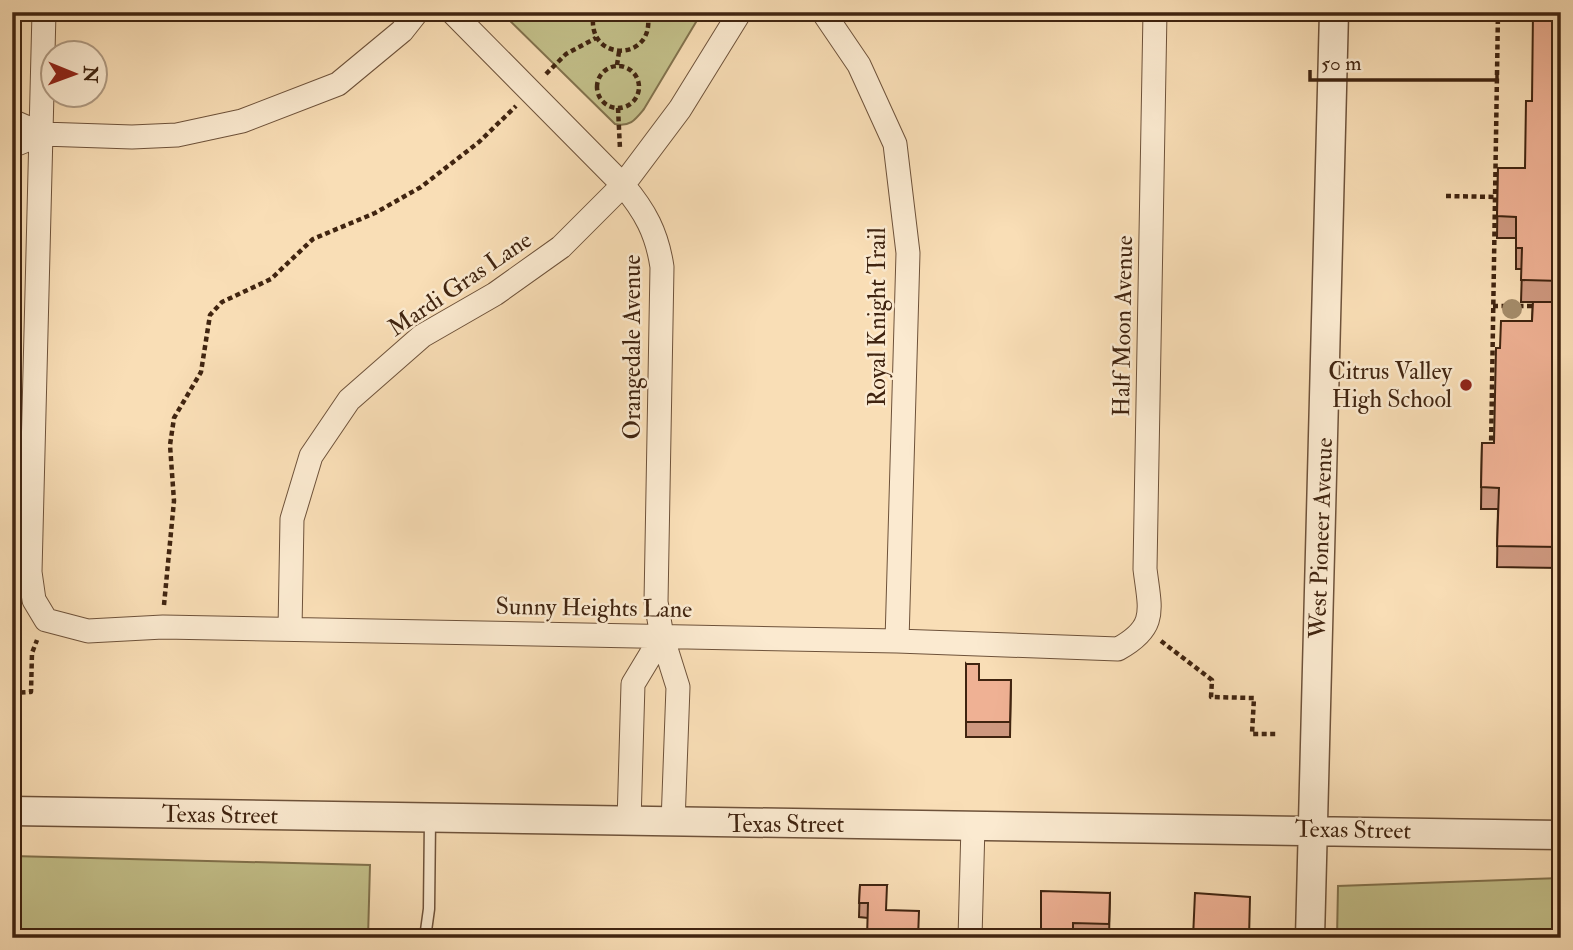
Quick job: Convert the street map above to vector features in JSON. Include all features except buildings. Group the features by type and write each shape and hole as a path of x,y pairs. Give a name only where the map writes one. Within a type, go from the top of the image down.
{"street":[{"path":"44,12 30,572 34,600 46,620"},
{"path":"12,146 42,134 177,135 242,121 338,84 402,31 417,12"},
{"name":"Orangedale Avenue","path":"452,12 623,185 644,210 658,241 662,267 656,602 662,636 678,687 673,823"},
{"name":"Mardi Gras Lane","path":"290,629 292,519 311,456 349,400 422,336 495,295 561,247 623,185 680,109 740,12"},
{"name":"Royal Knight Trail","path":"823,12 859,65 895,144 908,253 897,641"},
{"name":"Half Moon Avenue","path":"1140,637 1151,614 1145,569 1155,12"},
{"name":"West Pioneer Avenue","path":"1310,938 1334,12"},
{"path":"12,121 42,134"},
{"name":"Sunny Heights Lane","path":"46,620 88,631 163,626 897,641 1118,649 1140,637"},
{"path":"629,822 633,684 662,636"},
{"name":"Texas Street","path":"12,811 430,820 972,824 1561,835"},
{"path":"970,938 972,824"}],"lane":[{"path":"425,938 429,909 430,820"}],"path":[{"path":"594,12 593,30 596,38 610,49 619,51 637,46 643,40 648,31 647,12"},
{"path":"1491,454 1498,12"},
{"path":"163,626 174,501 170,445 174,418 201,372 210,316 222,302 271,279 313,239 374,213 421,187 479,142 566,54 596,38"},
{"path":"617,65 619,51"},
{"path":"617,65 630,69 640,86 636,99 618,108 605,103 598,91 604,71 617,65"},
{"path":"1446,196 1495,197"},
{"path":"1493,306 1549,306"},
{"path":"12,693 31,692 32,653 46,620"},
{"path":"1140,637 1163,642 1212,680 1211,697 1254,698 1252,734 1277,734"}],"shaded area":[{"path":"501,12 702,12 644,109 632,122 620,125 615,124"},
{"path":"12,856 370,865 368,938 12,938"},
{"path":"1561,878 1561,938 1337,938 1338,886"}],"place":[{"name":"Citrus Valley High School","path":"1466,385"}]}
